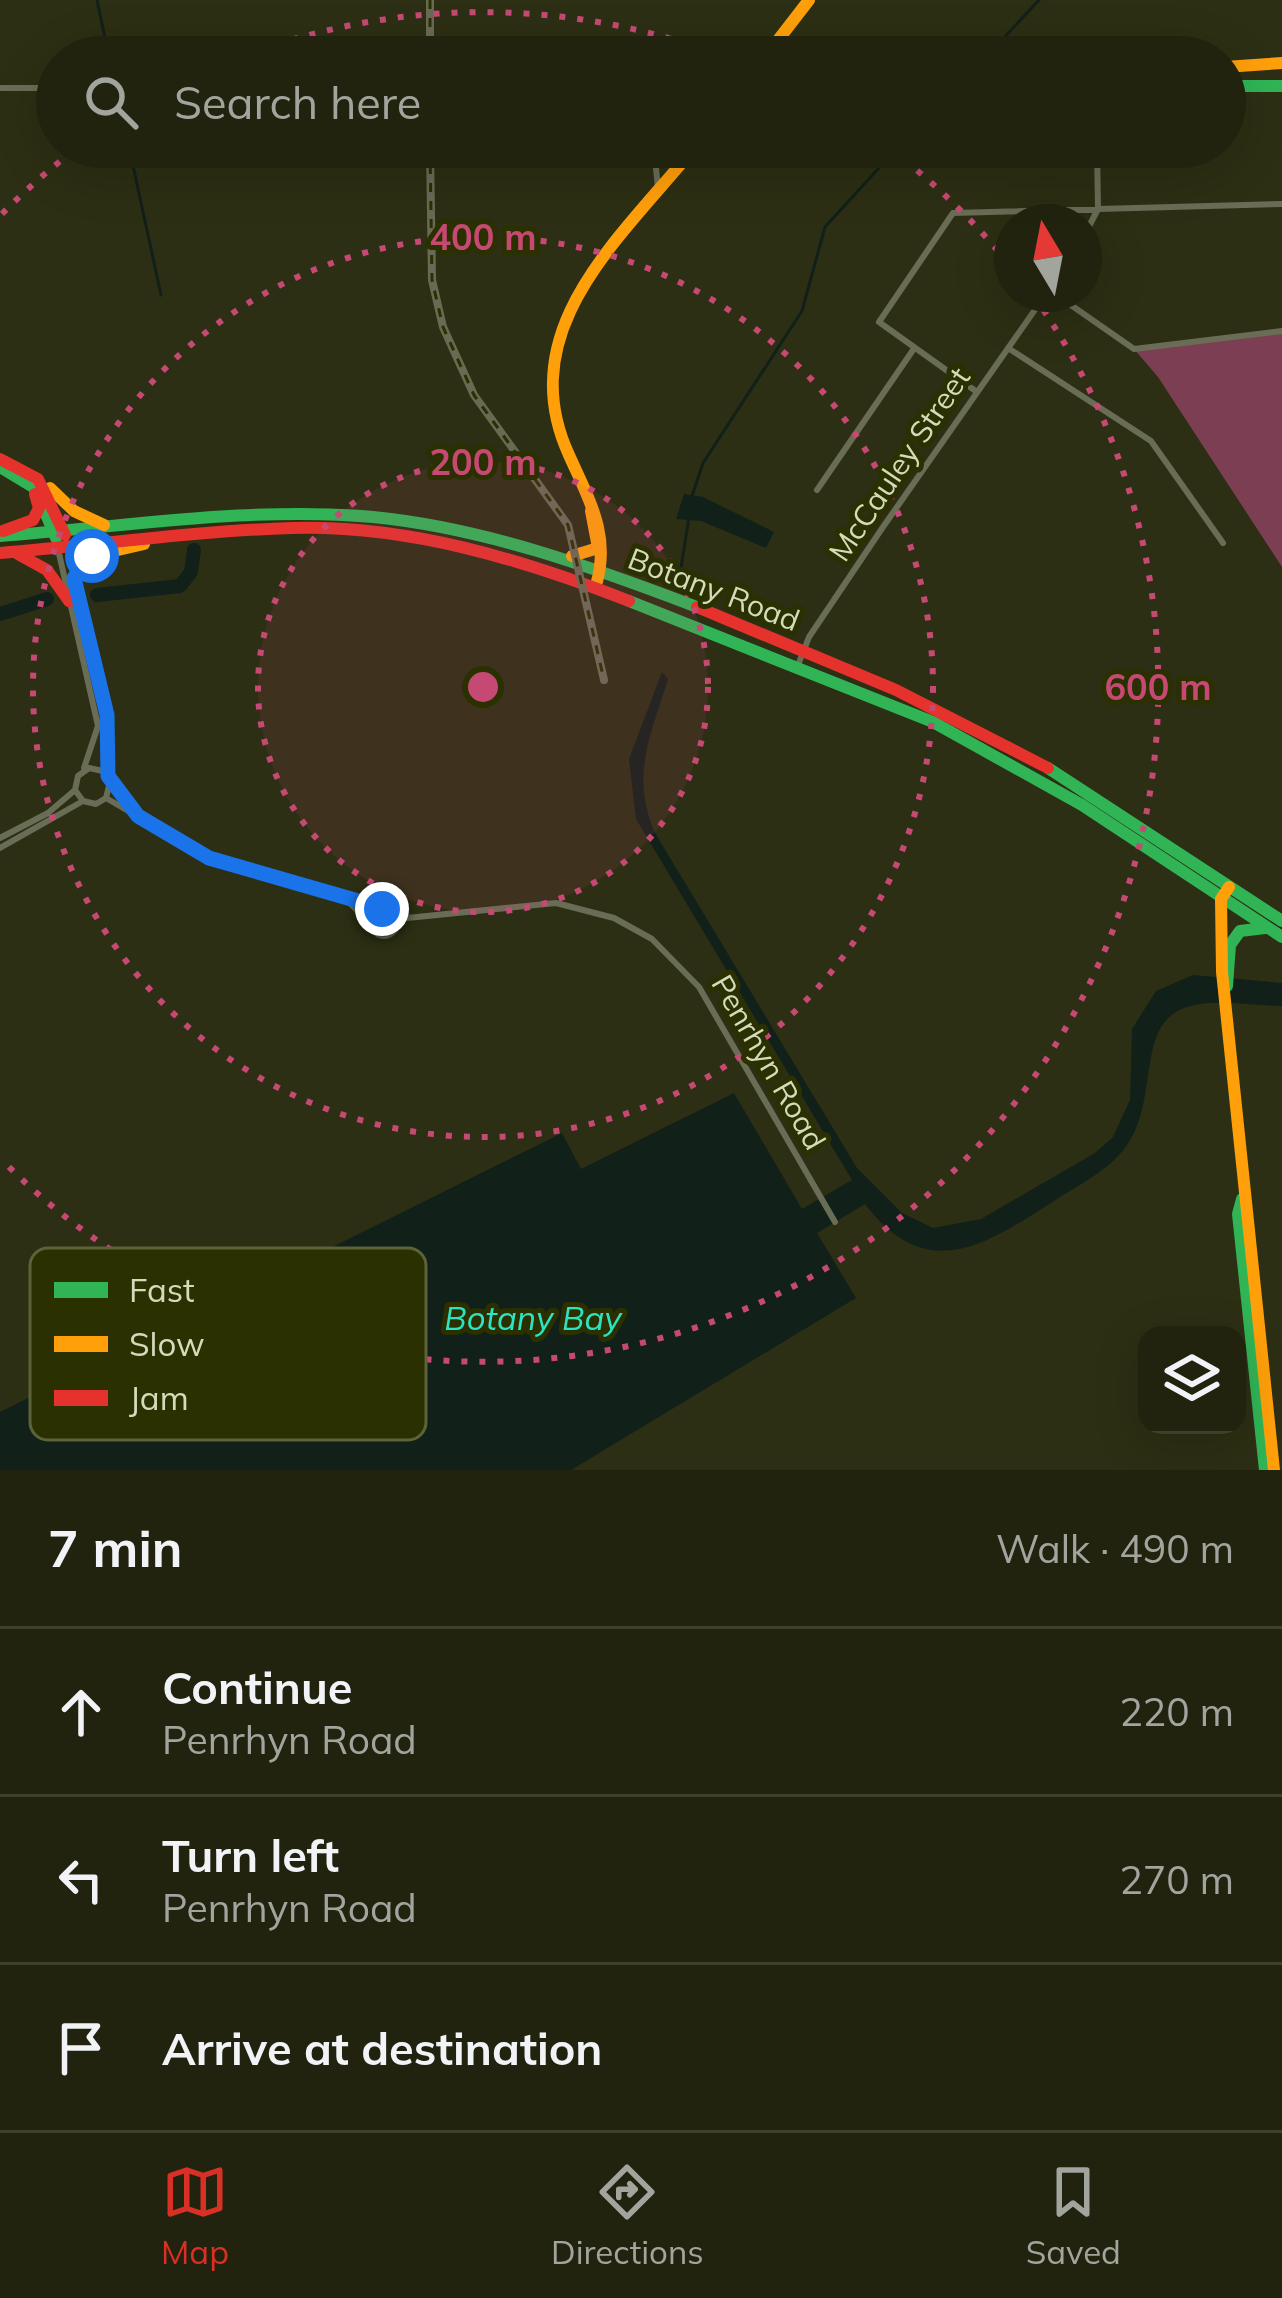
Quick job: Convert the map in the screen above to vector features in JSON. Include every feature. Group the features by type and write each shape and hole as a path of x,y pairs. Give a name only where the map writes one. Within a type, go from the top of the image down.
{"main road":[{"path":"781,36 809,0"},
{"path":"1246,66 1282,63"},
{"path":"1246,86 1282,86"},
{"path":"598,574 605,538 552,422 549,364 566,318 679,168"},
{"path":"5,466 38,479 74,512 110,527"},
{"path":"0,534 29,524 39,508 32,490 5,466"},
{"path":"5,466 40,495 61,539"},
{"path":"38,479 61,539"},
{"path":"590,505 599,538 598,574"},
{"name":"Botany Road","path":"61,539 110,527 258,515 367,517 454,529 560,556 993,753 1225,893 1282,921"},
{"name":"Botany Road","path":"61,539 295,528 388,533 489,551 565,574 598,574 804,650 1016,750 1282,937"},
{"path":"0,534 61,539"},
{"path":"74,578 92,556 178,536"},
{"path":"5,552 61,539"},
{"path":"5,552 41,564 70,601"},
{"path":"1225,893 1224,1007 1269,1470"},
{"path":"1225,973 1236,934 1265,928"}],"street":[{"path":"0,88 36,88"},
{"path":"657,168 660,192"},
{"path":"1097,168 1098,204"},
{"path":"1102,209 1282,203"},
{"path":"977,392 879,322 953,213 994,212"},
{"name":"McCauley Street","path":"798,664 977,392 1036,312"},
{"path":"1077,312 1134,349 1282,331"},
{"path":"1008,348 1151,441 1222,543"},
{"path":"818,490 913,350"},
{"path":"61,539 108,728 106,798"},
{"path":"0,838 49,813 75,790 96,746 98,726 61,539"},
{"path":"82,771 96,768 138,816"},
{"path":"75,790 83,801 96,804 106,798"},
{"path":"106,798 183,845 238,868 386,909 397,919"},
{"path":"0,848 56,821 83,801"},
{"path":"342,895 371,926"},
{"name":"Penrhyn Road","path":"371,926 387,936 397,919 556,903 594,910 635,928 669,952 699,987 835,1222"},
{"path":"371,926 374,914 386,909"}],"shaded area":[{"path":"1282,331 1282,567 1158,377 1134,349"}],"water":[{"path":"684,494 703,497 774,532 766,548 701,521 676,519"},
{"name":"Botany Bay","path":"662,672 668,679 644,774 655,833 857,1168 902,1213 933,1228 981,1219 1095,1153 1113,1137 1130,1100 1132,1029 1156,991 1193,975 1282,983 1282,1006 1210,1003 1173,1014 1156,1038 1137,1125 1115,1160 983,1242 935,1250 912,1244 865,1204 817,1233 856,1298 571,1470 0,1470 0,1412 30,1397 30,1440 426,1440 426,1248 330,1248 562,1133 581,1169 734,1093 802,1209 852,1180 636,819 629,759"}],"waterway":[{"path":"97,0 105,36"},
{"path":"1006,36 1039,0"},
{"path":"134,168 161,295"},
{"path":"692,496 703,463 802,311 825,227 879,168"},
{"path":"680,574 689,517"},
{"path":"97,595 180,586 191,572 194,550"},
{"path":"0,614 47,599"}],"railway":[{"path":"430,0 430,36"},
{"path":"430,168 432,280 443,327 474,395 568,525 604,680"}],"traffic: fast":[{"path":"1246,86 1282,86"},
{"path":"0,467 35,488 56,538"},
{"path":"0,536 233,516 373,517 497,540 697,607"},
{"path":"629,601 933,722 1082,805 1282,937"},
{"path":"1048,768 1282,921"},
{"path":"1227,986 1230,945 1240,931 1265,928"},
{"path":"1242,1199 1238,1214 1265,1470"}],"traffic: slow":[{"path":"781,36 809,0"},
{"path":"1246,66 1282,63"},
{"path":"596,585 599,534 555,409 554,367 564,326 582,288 677,168"},
{"path":"50,488 74,511 104,525"},
{"path":"572,556 598,548 591,511"},
{"path":"74,578 92,556 144,544"},
{"path":"1229,887 1221,899 1222,972 1274,1470"}],"traffic: jam":[{"path":"0,459 38,479 65,535"},
{"path":"3,531 33,520 39,508 35,494"},
{"path":"0,553 219,532 292,528 379,532 506,559 629,601"},
{"path":"18,554 47,570 69,601"},
{"path":"697,607 896,690 1048,768"}],"route":[{"path":"92,556 74,578 107,715 108,776 120,795 138,816 209,858 308,883 386,909 382,909"}]}
